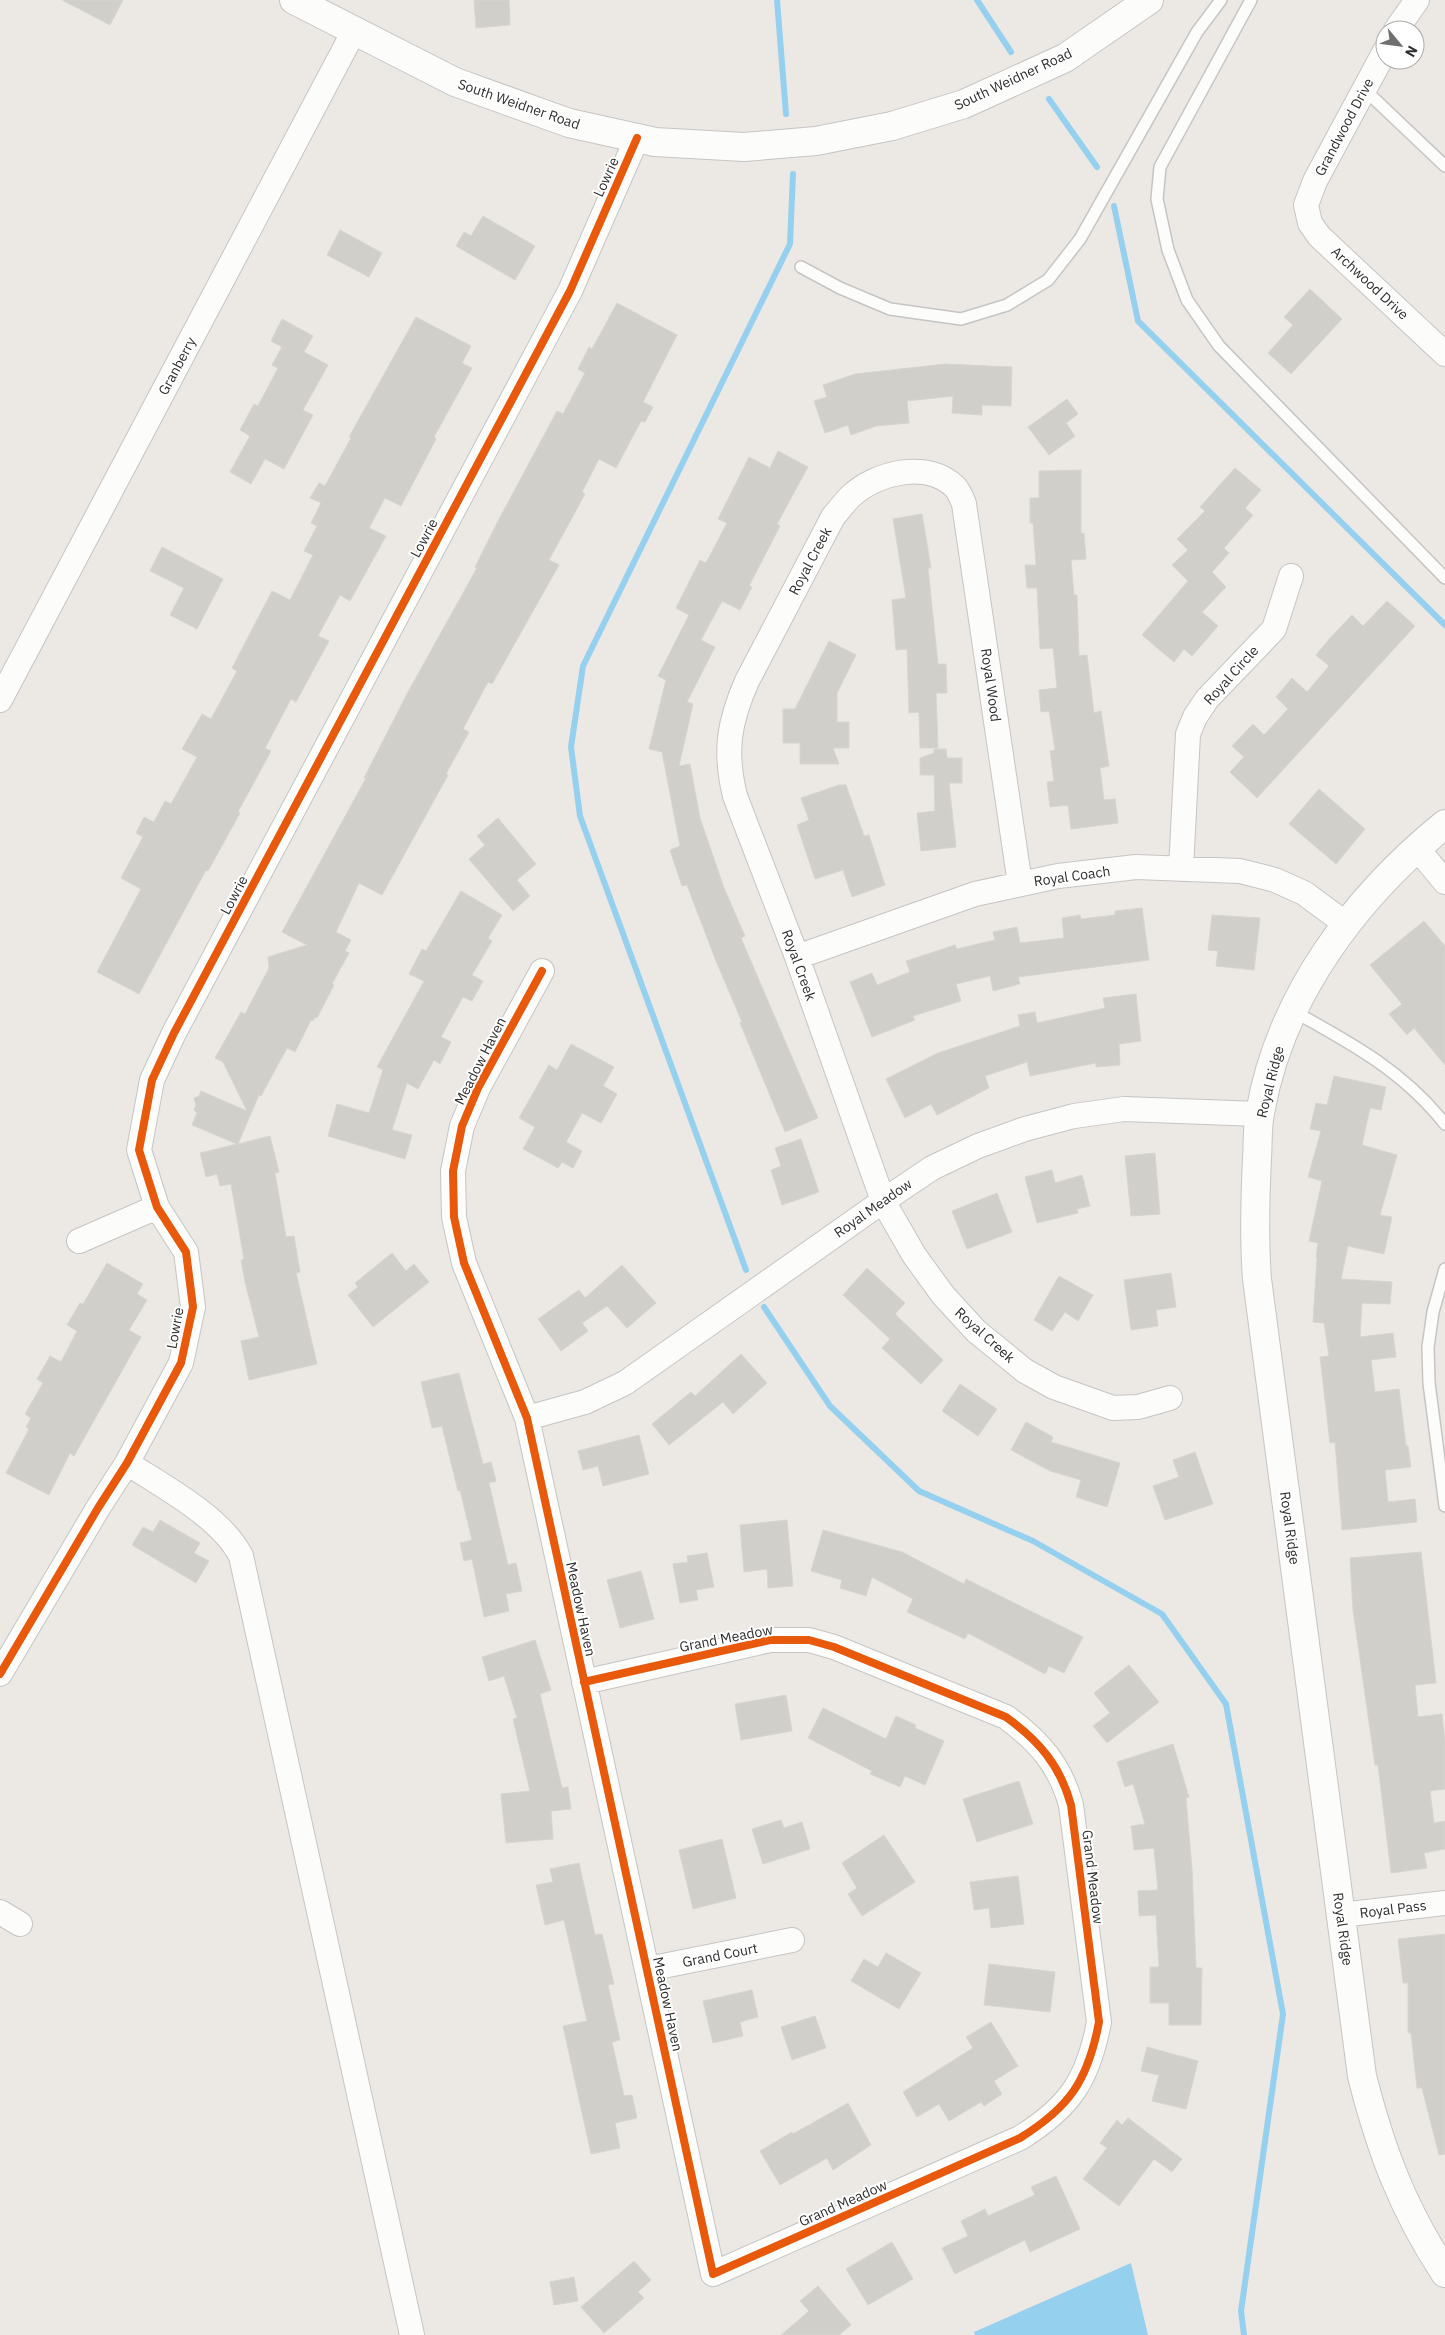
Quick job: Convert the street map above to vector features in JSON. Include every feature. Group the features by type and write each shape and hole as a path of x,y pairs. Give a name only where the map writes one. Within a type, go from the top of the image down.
{"street":[{"name":"South Weidner Road","path":"294,0 455,82 569,123 656,142 744,146 816,141 892,126 964,104 1065,58 1149,0"},
{"path":"1403,20 1417,0"},
{"name":"Granberry","path":"0,700 354,31"},
{"name":"Grandwood Drive","path":"1306,206 1315,181 1375,69"},
{"name":"Lowrie","path":"0,1674 98,1508 127,1463 181,1363 193,1307 186,1252 157,1207 138,1150 152,1080 174,1033 570,291 637,138"},
{"name":"Archwood Drive","path":"1306,206 1310,223 1319,236 1445,354"},
{"name":"Royal Creek","path":"957,488 939,475 920,471 890,475 867,484 851,496 833,517 747,680 737,704 728,748 734,796 797,957 883,1201 914,1255 943,1295 976,1331 1025,1371 1062,1390 1113,1408 1138,1407 1170,1398"},
{"name":"Royal Wood","path":"957,488 964,504 1020,884"},
{"name":"Royal Circle","path":"1181,869 1188,734 1195,717 1207,699 1274,629 1291,576"},
{"name":"Royal Ridge","path":"1445,824 1416,847 1376,888 1346,924 1292,1010 1274,1055 1259,1114 1254,1229 1257,1279 1362,2076 1375,2127 1398,2192 1420,2236 1445,2273"},
{"path":"1416,847 1445,882"},
{"name":"Royal Coach","path":"797,957 975,894 1058,876 1136,867 1240,872 1275,880 1304,893 1346,924"},
{"name":"Meadow Haven","path":"542,971 470,1104 456,1148 452,1194 454,1217 464,1263 527,1418 713,2274"},
{"name":"Royal Meadow","path":"527,1418 585,1402 625,1383 932,1168 978,1146 1025,1128 1074,1116 1124,1109 1259,1114"},
{"path":"79,1241 157,1207"},
{"path":"127,1463 167,1488 221,1528 234,1543 241,1556 412,2335"},
{"name":"Grand Meadow","path":"584,1682 770,1640 809,1640 834,1647 1006,1717 1028,1733 1048,1754 1067,1791 1071,1805 1099,2022 1094,2051 1082,2078 1066,2102 1045,2123 1020,2138 713,2274"},
{"name":"Royal Pass","path":"1341,1915 1445,1903"},
{"path":"0,1912 20,1924"},
{"name":"Grand Court","path":"648,1969 792,1940"}],"lane":[{"path":"801,267 840,288 890,309 961,319 1007,305 1048,280 1080,239 1197,32 1221,0"},
{"path":"1251,0 1160,167 1157,200 1168,250 1187,300 1219,346 1445,578"},
{"path":"1364,90 1445,166"},
{"path":"1292,1010 1365,1051 1394,1072 1445,1124"},
{"path":"1445,1269 1433,1312 1428,1347 1429,1383 1445,1506"}],"water":[{"path":"1131,2263 1148,2335 975,2335 974,2332"}],"building":[{"path":"62,0 123,0 110,25"},
{"path":"474,0 509,0 510,25 476,28"},
{"path":"483,216 535,246 515,280 456,246 464,232 471,236"},
{"path":"340,230 382,253 369,277 327,255"},
{"path":"1310,289 1342,319 1291,374 1268,353 1293,325 1284,317"},
{"path":"617,303 677,335 643,402 653,407 645,422 641,421 616,468 599,459 582,492 585,494 549,560 559,565 492,684 488,682 463,729 469,732 446,774 448,775 382,895 359,883 336,932 351,940 345,951 349,953 332,984 334,985 317,1018 315,1017 313,1021 311,1020 295,1052 287,1048 261,1096 259,1095 238,1144 270,1136 279,1172 275,1173 286,1237 294,1236 300,1272 296,1273 317,1364 249,1380 241,1341 259,1337 245,1282 241,1260 244,1259 231,1184 220,1186 217,1174 206,1177 200,1153 237,1144 192,1125 197,1113 194,1110 196,1105 194,1098 199,1096 201,1091 247,1111 223,1062 215,1058 241,1012 245,1014 269,968 268,957 307,945 282,932 366,778 364,778 408,692 477,568 475,567 498,521 557,411 563,414 585,373 578,369 589,347 592,349"},
{"path":"416,317 471,346 462,363 472,368 434,437 436,439 401,506 385,498 369,528 386,536 350,601 340,595 318,636 329,641 296,702 291,699 265,748 271,751 238,812 240,813 208,871 206,870 139,994 97,972 141,889 121,878 143,837 136,833 144,817 154,822 165,801 171,804 197,757 182,749 202,714 211,719 237,671 232,668 272,591 290,600 313,555 304,551 317,526 311,523 321,503 310,498 319,483 325,486 351,438 349,437"},
{"path":"282,319 313,336 304,352 328,365 303,410 313,415 284,469 265,459 251,484 230,472 250,436 240,430 254,404 258,406 278,368 272,365 282,347 271,341"},
{"path":"945,364 1012,367 1011,406 982,405 982,415 952,413 953,396 907,401 909,423 876,426 851,435 848,425 825,433 814,401 827,397 823,385 855,374"},
{"path":"1067,399 1078,414 1066,423 1075,436 1049,455 1028,427"},
{"path":"778,451 808,467 777,524 780,526 749,586 752,587 740,610 722,601 701,640 715,647 687,702 693,704 679,766 690,764 700,818 724,888 745,936 741,938 818,1118 785,1132 740,1023 742,1022 687,885 682,886 670,850 680,846 662,752 649,749 666,680 658,676 689,615 676,608 700,560 706,563 727,523 718,519 749,457 770,468"},
{"path":"1235,468 1261,490 1245,508 1253,515 1224,548 1229,553 1212,572 1226,587 1202,612 1218,626 1192,656 1184,649 1174,662 1142,635 1188,581 1172,565 1188,550 1177,539 1205,511 1200,507"},
{"path":"1081,470 1081,534 1084,533 1086,559 1071,560 1074,595 1077,595 1079,656 1087,655 1094,713 1101,711 1109,766 1100,768 1104,800 1115,799 1118,823 1071,829 1068,805 1050,807 1047,782 1054,781 1050,751 1055,750 1049,711 1041,712 1039,690 1057,688 1053,648 1040,649 1037,588 1027,588 1025,565 1036,565 1033,523 1030,523 1030,498 1039,498 1039,471"},
{"path":"922,514 931,568 928,568 938,664 946,664 947,693 936,693 938,748 920,748 919,712 909,713 907,649 896,650 892,600 906,598 893,519"},
{"path":"162,547 223,579 197,629 170,615 184,588 150,571"},
{"path":"1387,601 1415,626 1257,798 1230,772 1244,757 1232,746 1253,724 1264,735 1288,709 1276,697 1292,678 1307,692 1329,666 1316,655 1331,637 1352,615 1363,626"},
{"path":"829,641 856,655 837,693 837,722 849,722 849,748 833,748 839,764 800,764 800,743 783,743 783,709 795,709"},
{"path":"934,749 946,749 947,758 962,758 962,783 949,783 956,847 921,851 917,813 935,811 934,775 920,775 920,758 934,753"},
{"path":"839,785 846,785 864,836 869,835 885,885 852,897 843,870 815,879 797,825 809,820 801,798"},
{"path":"1319,789 1365,829 1336,864 1289,824"},
{"path":"498,818 536,864 517,880 530,896 513,911 469,859 485,845 477,836"},
{"path":"461,891 502,915 488,938 492,941 472,975 483,981 472,1001 463,997 441,1037 451,1042 440,1064 434,1060 418,1089 407,1083 392,1130 412,1135 405,1159 328,1136 337,1104 369,1113 383,1070 377,1067 424,981 409,974 422,949 426,951"},
{"path":"1142,908 1149,960 1018,977 1020,984 993,991 990,976 956,984 961,1001 913,1016 915,1020 872,1037 850,982 872,973 877,985 910,972 906,961 955,945 957,949 995,940 993,932 1017,927 1020,943 1064,938 1062,918 1080,915 1081,919 1115,915 1115,911"},
{"path":"1212,915 1260,918 1254,970 1216,966 1218,951 1208,950"},
{"path":"1424,921 1445,946 1445,1065 1414,1028 1407,1035 1389,1014 1402,1004 1370,965"},
{"path":"1136,994 1141,1041 1119,1044 1120,1065 1096,1067 1096,1063 1030,1076 1027,1062 985,1076 989,1088 937,1115 931,1104 905,1118 886,1079 938,1053 1020,1026 1018,1015 1035,1012 1037,1023 1105,1008 1103,998"},
{"path":"571,1044 614,1067 603,1086 617,1094 601,1123 582,1113 566,1142 582,1151 573,1168 562,1162 558,1168 523,1149 535,1127 519,1118 549,1065 557,1070"},
{"path":"1334,1076 1386,1087 1381,1110 1370,1108 1362,1145 1397,1155 1380,1215 1392,1217 1384,1254 1348,1246 1341,1279 1392,1282 1390,1304 1362,1303 1360,1337 1393,1333 1396,1357 1371,1360 1375,1392 1399,1389 1406,1446 1408,1446 1411,1467 1385,1470 1388,1502 1415,1499 1417,1522 1342,1530 1335,1442 1330,1443 1320,1357 1329,1356 1324,1323 1313,1322 1318,1243 1309,1241 1322,1181 1308,1177 1321,1131 1310,1129 1316,1103 1327,1105"},
{"path":"801,1139 819,1192 782,1205 771,1170 781,1166 775,1148"},
{"path":"1155,1153 1160,1214 1131,1216 1125,1156"},
{"path":"1052,1170 1055,1183 1082,1175 1090,1206 1077,1209 1078,1213 1037,1223 1025,1177"},
{"path":"997,1193 1012,1232 967,1249 952,1211"},
{"path":"392,1253 406,1271 414,1264 429,1282 373,1327 348,1295 358,1287 355,1283"},
{"path":"107,1263 143,1284 137,1294 147,1300 129,1330 141,1337 74,1456 70,1453 49,1495 6,1473 29,1429 26,1427 31,1418 25,1414 43,1383 37,1379 50,1356 61,1362 77,1331 67,1325 80,1303 83,1304"},
{"path":"622,1265 656,1303 627,1328 607,1306 582,1323 588,1331 561,1351 538,1319 579,1290 585,1298"},
{"path":"867,1268 905,1303 895,1314 943,1360 921,1384 882,1348 890,1339 843,1295"},
{"path":"1171,1273 1176,1307 1156,1310 1158,1326 1131,1330 1124,1280"},
{"path":"1059,1276 1093,1295 1078,1321 1065,1312 1052,1331 1034,1320"},
{"path":"741,1354 767,1383 733,1414 723,1402 669,1445 652,1424 691,1392 695,1396"},
{"path":"459,1373 483,1464 491,1462 496,1481 489,1483 508,1565 516,1563 522,1591 506,1594 509,1611 484,1617 472,1559 464,1561 460,1543 472,1540 460,1490 458,1491 442,1426 432,1428 421,1382"},
{"path":"960,1384 997,1409 978,1436 942,1411"},
{"path":"1026,1422 1053,1437 1051,1442 1120,1463 1107,1507 1076,1497 1081,1480 1050,1471 1011,1450"},
{"path":"639,1435 649,1474 603,1486 598,1466 583,1470 578,1451"},
{"path":"1195,1452 1213,1504 1165,1520 1153,1486 1179,1477 1173,1460"},
{"path":"160,1520 200,1543 194,1553 209,1561 196,1583 132,1545 143,1527 153,1532"},
{"path":"787,1520 793,1586 768,1588 767,1569 744,1572 740,1525"},
{"path":"823,1530 902,1552 964,1584 966,1579 1083,1637 1064,1673 1049,1666 1045,1674 968,1633 965,1639 907,1612 913,1599 872,1577 866,1596 840,1588 842,1580 811,1571"},
{"path":"1421,1552 1436,1683 1415,1685 1418,1717 1442,1714 1445,1742 1445,1789 1430,1791 1434,1823 1445,1821 1445,1849 1424,1853 1427,1868 1391,1873 1378,1765 1375,1765 1353,1610 1350,1558"},
{"path":"707,1553 714,1587 696,1590 698,1600 680,1603 673,1564 688,1562 687,1556"},
{"path":"641,1571 654,1619 620,1628 607,1580"},
{"path":"535,1640 551,1690 540,1694 562,1788 568,1787 571,1809 551,1811 553,1839 506,1843 501,1794 530,1791 513,1719 517,1718 504,1676 489,1681 482,1657"},
{"path":"1129,1665 1159,1702 1107,1743 1093,1726 1110,1713 1094,1693"},
{"path":"786,1695 792,1731 741,1740 735,1704"},
{"path":"823,1708 886,1739 896,1716 916,1725 915,1728 944,1741 925,1785 905,1776 900,1787 870,1774 872,1771 808,1738"},
{"path":"1173,1744 1189,1797 1186,1798 1192,1869 1196,1968 1202,1968 1201,2025 1169,2025 1169,2003 1150,2003 1150,1967 1159,1967 1156,1915 1139,1916 1138,1891 1158,1890 1154,1848 1134,1850 1131,1826 1145,1824 1133,1784 1125,1787 1117,1762"},
{"path":"1019,1781 1033,1824 977,1842 963,1799"},
{"path":"781,1820 784,1828 802,1822 810,1849 763,1864 752,1829"},
{"path":"884,1835 915,1882 862,1916 848,1894 857,1888 842,1863"},
{"path":"722,1839 736,1898 693,1909 679,1850"},
{"path":"579,1863 595,1935 602,1934 614,1984 608,1985 620,2040 612,2042 624,2096 632,2095 637,2118 615,2123 620,2148 591,2154 563,2026 587,2021 564,1920 545,1925 536,1885 553,1882 550,1869"},
{"path":"1018,1876 1024,1924 991,1928 989,1908 974,1910 970,1882"},
{"path":"1445,1934 1445,2154 1439,2155 1422,2088 1417,2088 1411,2033 1408,2033 1408,1983 1403,1983 1398,1939"},
{"path":"886,1953 921,1973 899,2009 851,1981 864,1959 878,1967"},
{"path":"989,1964 1055,1972 1050,2012 984,2005"},
{"path":"752,1990 758,2017 740,2022 743,2036 713,2043 703,2001"},
{"path":"815,2016 826,2048 792,2060 781,2027"},
{"path":"991,2022 1018,2066 994,2081 1002,2094 984,2106 981,2102 949,2121 939,2104 917,2117 903,2092 973,2048 966,2037"},
{"path":"1147,2047 1198,2061 1186,2109 1152,2101 1159,2075 1141,2071"},
{"path":"848,2103 871,2145 833,2170 827,2158 780,2185 760,2151"},
{"path":"1128,2118 1182,2159 1172,2172 1154,2159 1119,2206 1083,2179 1107,2148 1100,2143 1117,2120 1122,2125"},
{"path":"1056,2176 1080,2229 1030,2252 1025,2240 955,2274 942,2248 968,2236 961,2221 985,2209 988,2216 1035,2195 1031,2187"},
{"path":"892,2242 913,2279 868,2305 846,2269"},
{"path":"634,2261 651,2280 638,2292 644,2298 604,2333 581,2307"},
{"path":"574,2277 578,2301 554,2305 550,2282"},
{"path":"818,2286 851,2325 839,2335 781,2335 809,2311 800,2301"}],"waterway":[{"path":"777,0 786,114"},
{"path":"977,0 1011,52"},
{"path":"1049,99 1097,167"},
{"path":"746,1270 580,816 571,747 583,666 790,244 793,174"},
{"path":"1114,206 1138,321 1445,625"},
{"path":"764,1307 830,1406 919,1491 1033,1541 1162,1614 1226,1704 1283,2014 1241,2311 1244,2335"}],"cycle path":[{"path":"0,1674 98,1508 127,1463 181,1363 193,1307 186,1252 157,1207 139,1150 152,1080 174,1033 570,291 637,138"},
{"path":"542,971 478,1088 462,1126 453,1171 454,1217 464,1263 527,1418 713,2274 1020,2138 1052,2115 1064,2103 1074,2090 1089,2060 1099,2022 1071,1805 1061,1778 1054,1766 1029,1735 1006,1717 834,1647 809,1640 770,1640 584,1682"}]}
